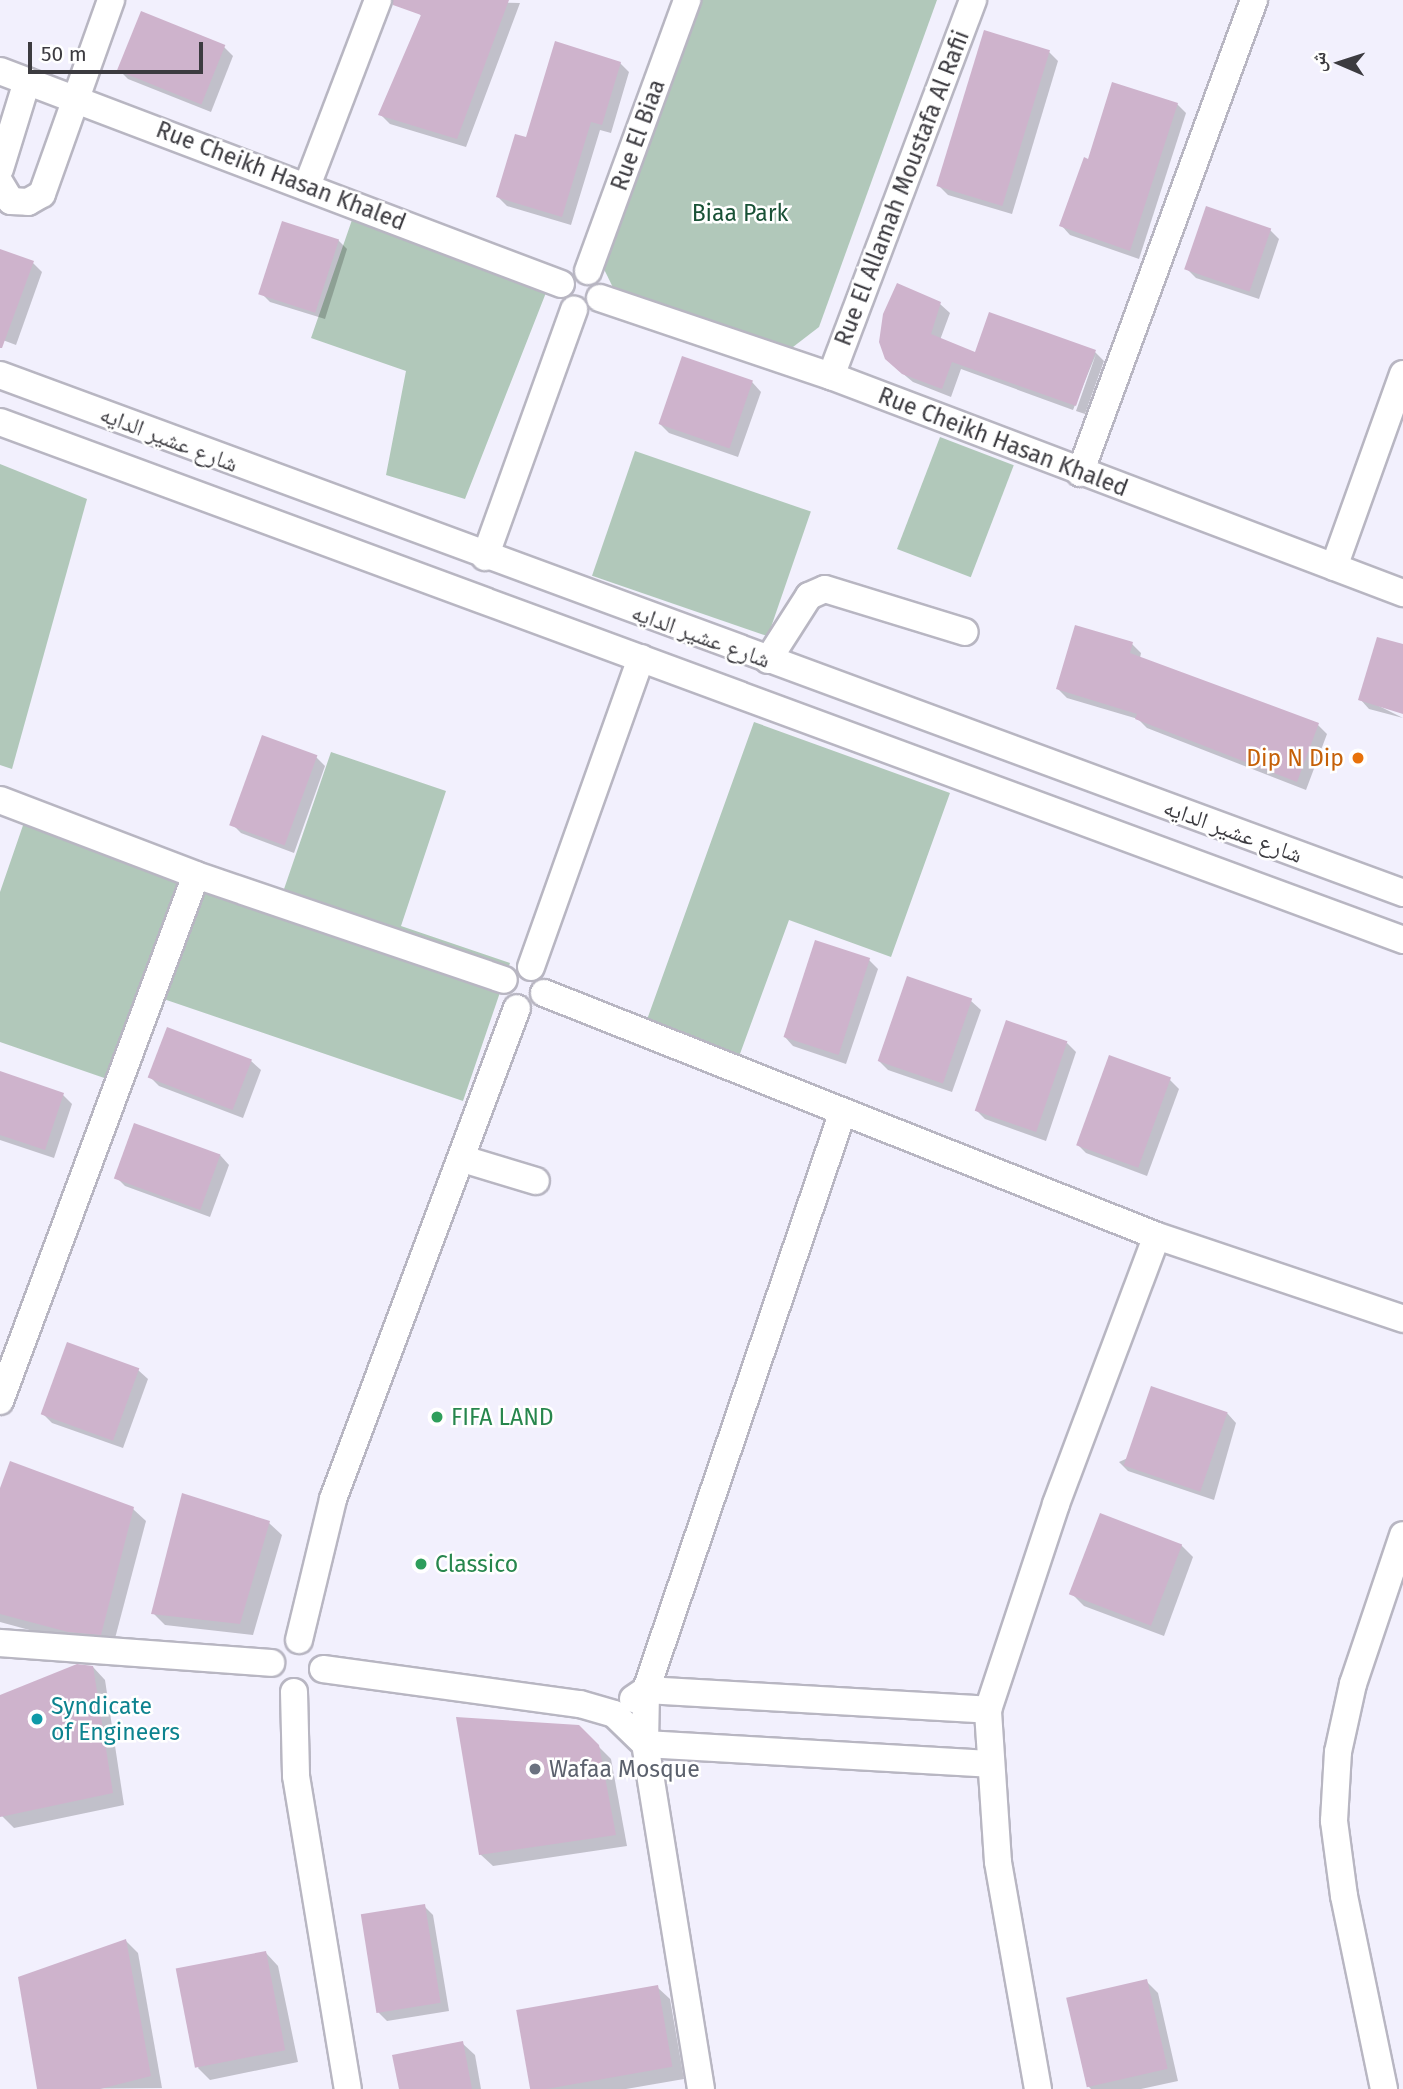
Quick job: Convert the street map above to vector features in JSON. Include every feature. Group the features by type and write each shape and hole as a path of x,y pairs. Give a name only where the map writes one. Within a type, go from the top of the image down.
{"street":[{"path":"0,183 11,201 28,202 42,194 111,0"},
{"path":"307,186 378,0"},
{"name":"Rue El Biaa","path":"588,271 687,0"},
{"name":"Rue El Allamah Moustafa Al Rafii","path":"831,376 972,0"},
{"path":"1080,473 1254,0"},
{"name":"Rue Cheikh Hasan Khaled","path":"0,71 561,284"},
{"path":"0,169 27,81"},
{"path":"588,271 597,277 600,298 584,311 574,310 565,304 561,284 567,274 588,271"},
{"name":"Rue Cheikh Hasan Khaled","path":"600,298 831,376 1080,473 1403,593"},
{"path":"485,557 574,310"},
{"path":"1334,567 1403,374"},
{"name":"شارع عشير الدايه","path":"0,375 485,557 1403,893"},
{"name":"شارع عشير الدايه","path":"0,422 1403,940"},
{"path":"768,660 809,596 825,589 965,632"},
{"path":"531,967 641,659"},
{"path":"0,800 196,876 504,980"},
{"path":"0,1401 196,876"},
{"path":"531,967 540,972 544,993 533,1008 517,1008 502,990 504,980 514,968 531,967"},
{"path":"544,993 842,1114 1157,1236 1403,1319"},
{"path":"299,1640 333,1499 463,1159 517,1008"},
{"path":"701,2089 645,1744 646,1690 842,1114"},
{"path":"463,1159 536,1181"},
{"path":"1038,2089 998,1862 989,1764 988,1710 1056,1504 1157,1236"},
{"path":"1384,2089 1344,1896 1334,1821 1338,1752 1353,1684 1403,1535"},
{"path":"299,1640 312,1645 323,1668 308,1690 294,1692 282,1687 273,1676 271,1663 276,1651 299,1640"},
{"path":"0,1643 271,1663"},
{"path":"323,1668 580,1704 614,1714 645,1744 989,1764"},
{"path":"614,1714 646,1690 988,1710"},
{"path":"294,1692 296,1776 348,2089"}],"green space":[{"name":"Biaa Park","path":"699,0 937,0 819,327 780,357 623,308 601,263"},
{"path":"353,217 549,285 465,499 386,475 406,371 311,338"},
{"path":"940,437 1014,465 971,577 897,549"},
{"path":"635,451 811,512 768,636 592,576"},
{"path":"0,464 87,499 12,769 0,765"},
{"path":"754,722 950,793 891,957 789,920 737,1062 644,1028"},
{"path":"331,752 446,791 401,926 510,963 463,1101 143,992 113,1081 0,1042 0,892 30,805 283,892"}],"building":[{"path":"393,0 509,0 457,139 378,115 421,15 393,5"},
{"path":"141,11 225,45 201,104 117,70"},
{"path":"984,30 1050,50 1002,206 936,186"},
{"path":"555,41 621,62 602,125 591,122 562,217 496,197 515,134 526,137"},
{"path":"1112,82 1178,103 1130,251 1059,226 1084,157 1088,159"},
{"path":"1206,206 1271,228 1249,292 1184,269"},
{"path":"282,221 339,240 315,313 258,294"},
{"path":"0,249 34,261 2,348 0,348"},
{"path":"897,283 941,302 931,334 975,352 989,312 1096,350 1076,406 952,362 942,389 902,374 885,359 879,342 883,314"},
{"path":"682,356 753,380 729,448 659,424"},
{"path":"1075,625 1133,642 1130,653 1319,723 1297,782 1135,719 1137,714 1056,689"},
{"path":"1377,637 1403,644 1403,714 1358,700"},
{"path":"262,735 317,755 285,845 229,825"},
{"path":"815,940 870,958 839,1055 783,1037"},
{"path":"907,976 972,998 943,1084 878,1061"},
{"path":"1006,1020 1067,1041 1036,1132 975,1111"},
{"path":"167,1027 252,1060 233,1110 148,1077"},
{"path":"1109,1055 1171,1078 1138,1168 1076,1145"},
{"path":"0,1071 64,1093 45,1150 0,1135"},
{"path":"134,1123 220,1154 200,1210 114,1178"},
{"path":"67,1342 139,1368 113,1441 41,1414"},
{"path":"1151,1386 1228,1412 1200,1492 1124,1465"},
{"path":"10,1461 134,1507 101,1635 68,1632 0,1614 0,1488"},
{"path":"182,1493 270,1521 240,1624 151,1614"},
{"path":"1100,1513 1182,1545 1151,1626 1069,1594"},
{"path":"77,1664 93,1666 113,1793 0,1817 0,1695"},
{"name":"Wafaa Mosque","path":"456,1717 579,1725 599,1745 616,1835 479,1855"},
{"path":"425,1904 441,2003 376,2013 361,1914"},
{"path":"126,1939 151,2076 100,2089 37,2089 18,1977"},
{"path":"266,1951 285,2050 195,2068 176,1969"},
{"path":"1147,1979 1168,2069 1087,2087 1066,1998"},
{"path":"658,1985 672,2067 546,2089 530,2089 516,2010"},
{"path":"463,2041 472,2089 399,2089 392,2055"}],"place":[{"name":"Dip N Dip","path":"1358,758"},
{"name":"FIFA LAND","path":"437,1417"},
{"name":"Classico","path":"421,1564"},
{"name":"Syndicate of Engineers","path":"37,1719"},
{"name":"Wafaa Mosque","path":"535,1769"}]}
